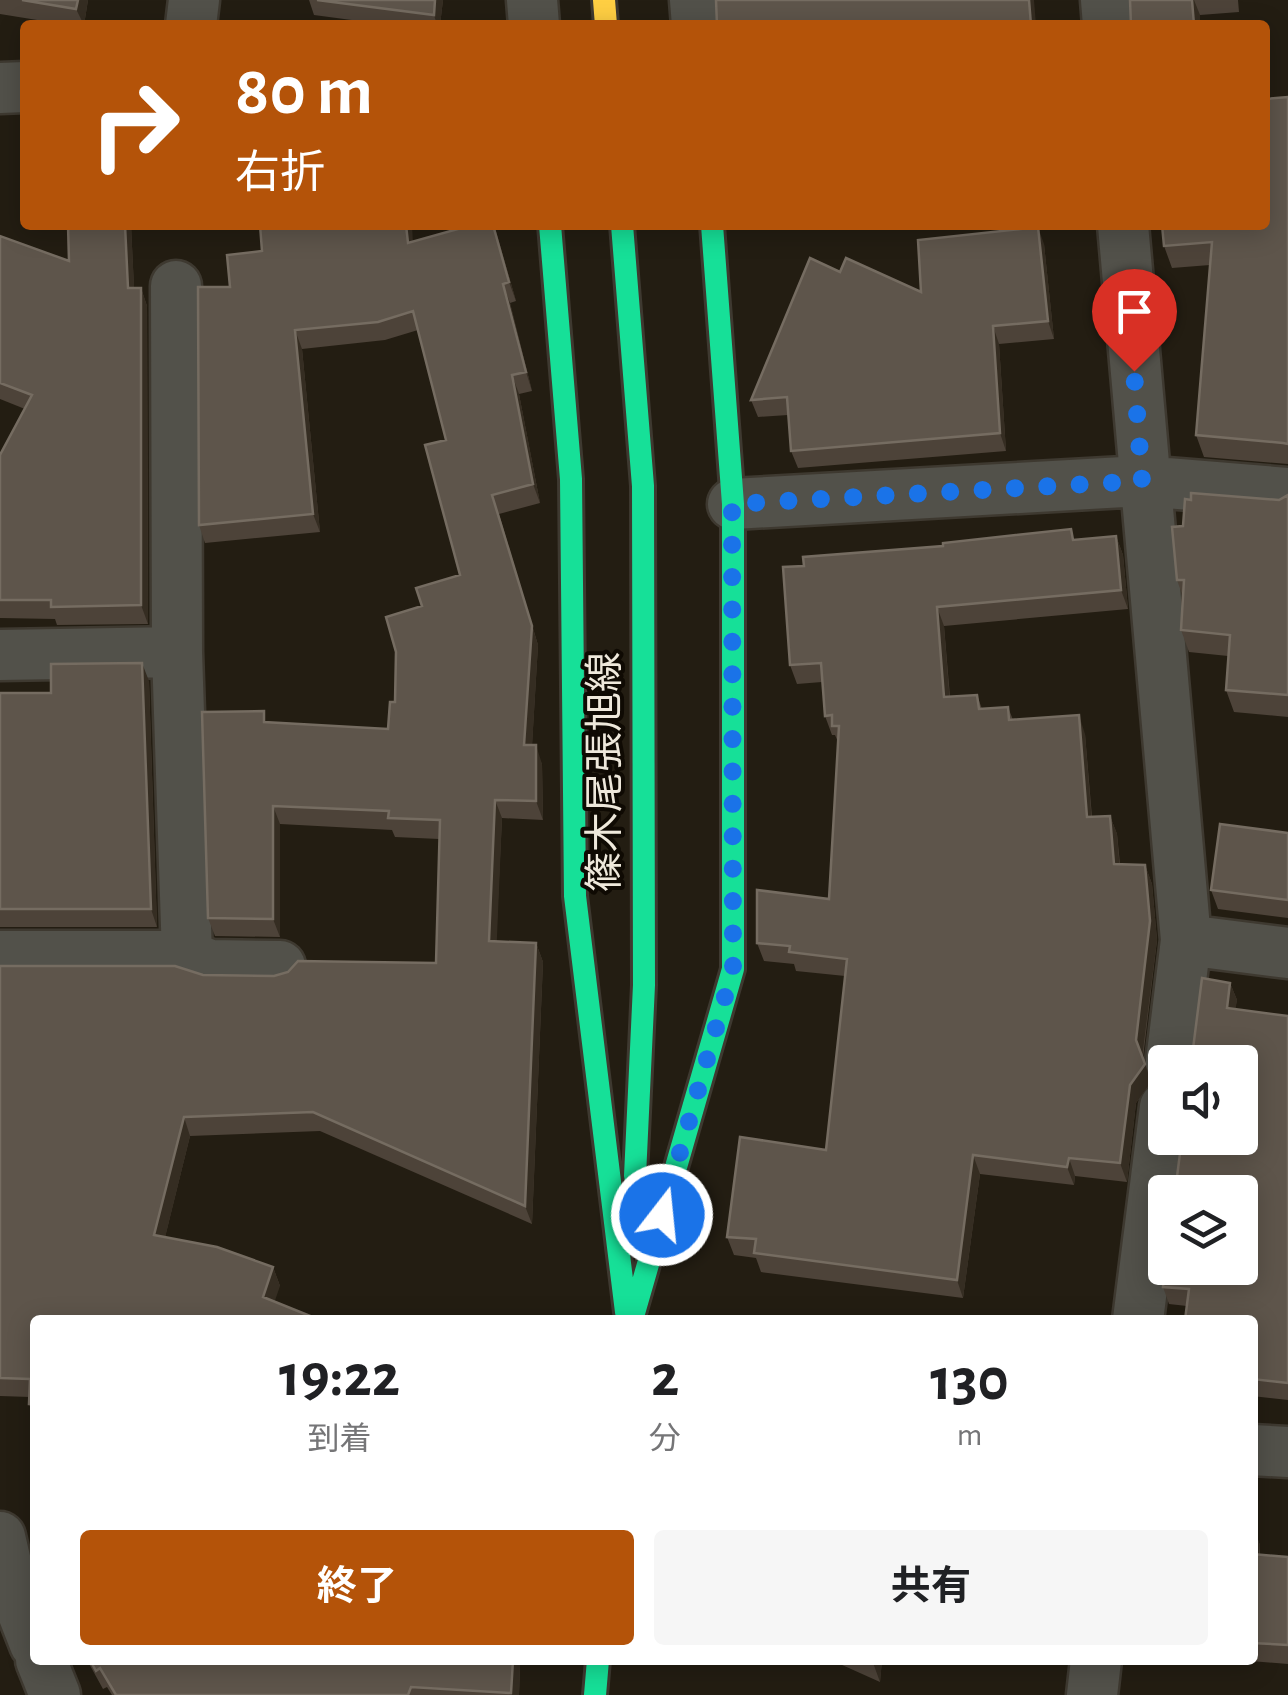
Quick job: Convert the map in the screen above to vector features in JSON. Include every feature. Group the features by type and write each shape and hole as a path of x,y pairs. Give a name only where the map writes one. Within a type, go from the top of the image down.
{"street":[{"path":"550,230 570,478 575,896 628,1315"},
{"name":"篠木尾張旭線","path":"622,230 644,486 644,984 629,1315"},
{"path":"630,1315 733,969 732,504 712,230"},
{"path":"1123,230 1142,481 1186,940 1173,1045"},
{"path":"176,286 177,652 186,956"},
{"path":"732,504 1142,481 1288,493"},
{"path":"0,655 177,652"},
{"path":"1186,940 1288,953"},
{"path":"0,956 186,956 210,965 280,966"},
{"path":"1139,1315 1159,1155"},
{"path":"1258,1450 1288,1452"},
{"path":"3,1565 30,1632"},
{"path":"43,1665 55,1695"},
{"path":"594,1695 597,1665"},
{"path":"1092,1695 1095,1665"}],"building":[{"path":"22,0 78,0 76,9"},
{"path":"317,0 435,0 434,15"},
{"path":"716,0 1029,0 1031,20 717,20"},
{"path":"1130,0 1192,0 1194,20 1131,20"},
{"path":"1288,97 1288,444 1196,435 1212,242 1164,246 1162,230 1270,230 1270,99"},
{"path":"68,230 125,230 128,288 141,288 141,605 51,607 51,600 0,600 0,455 32,395 0,383 0,236 69,261"},
{"path":"260,230 407,230 408,243 454,230 494,230 509,282 503,284 526,372 512,375 533,484 492,495 532,626 524,745 536,745 536,801 495,800 489,941 536,943 525,1206 313,1112 184,1117 154,1235 217,1247 273,1267 263,1297 308,1315 30,1315 30,1379 0,1378 0,966 175,966 203,975 274,976 288,972 298,961 436,963 440,820 388,818 389,811 273,806 273,919 208,918 202,712 264,711 264,722 388,729 390,702 395,702 396,652 386,617 422,606 416,588 460,575 425,445 446,440 413,311 378,322 295,330 313,514 199,525 198,287 230,287 227,255 262,251"},
{"path":"1038,230 1048,321 993,326 1000,433 791,451 787,397 751,400 810,258 840,272 846,258 921,292 918,240"},
{"path":"1191,493 1279,500 1288,495 1288,695 1226,690 1230,635 1181,630 1184,580 1177,580 1172,527 1183,526 1185,499 1191,500"},
{"path":"1071,529 1073,540 1116,536 1121,590 937,607 944,697 977,695 979,709 1008,707 1009,720 1079,715 1087,817 1110,816 1114,864 1145,865 1150,921 1136,1040 1145,1064 1130,1085 1120,1163 1069,1158 1067,1167 973,1155 957,1280 754,1253 756,1239 727,1237 740,1137 826,1150 847,959 789,952 790,946 757,943 757,890 829,899 839,726 832,726 832,715 825,716 821,663 790,665 783,567 804,566 803,557 943,546"},
{"path":"142,663 151,909 0,909 0,693 51,693 51,664"},
{"path":"1220,824 1288,833 1288,900 1211,890"},
{"path":"1202,978 1230,983 1227,1008 1288,1016 1288,1383 1258,1380 1258,1315 1186,1315 1189,1289 1163,1287 1258,1285 1258,1175 1177,1175 1180,1155 1258,1155 1258,1045 1194,1045"},
{"path":"1258,1554 1288,1557 1288,1645 1258,1643"},
{"path":"93,1665 513,1665 511,1693 411,1687 408,1695 116,1695 100,1668 96,1671"}],"traffic: fast":[{"path":"550,230 571,479 575,896 626,1312"},
{"path":"622,230 643,486 644,985 635,1176"},
{"path":"633,1315 733,969 733,504 712,230"},
{"path":"595,1695 598,1665"}],"traffic: slow":[{"path":"604,0 606,20"}],"route":[{"path":"662,1215 733,969 732,504 1142,481 1134,371"}]}
